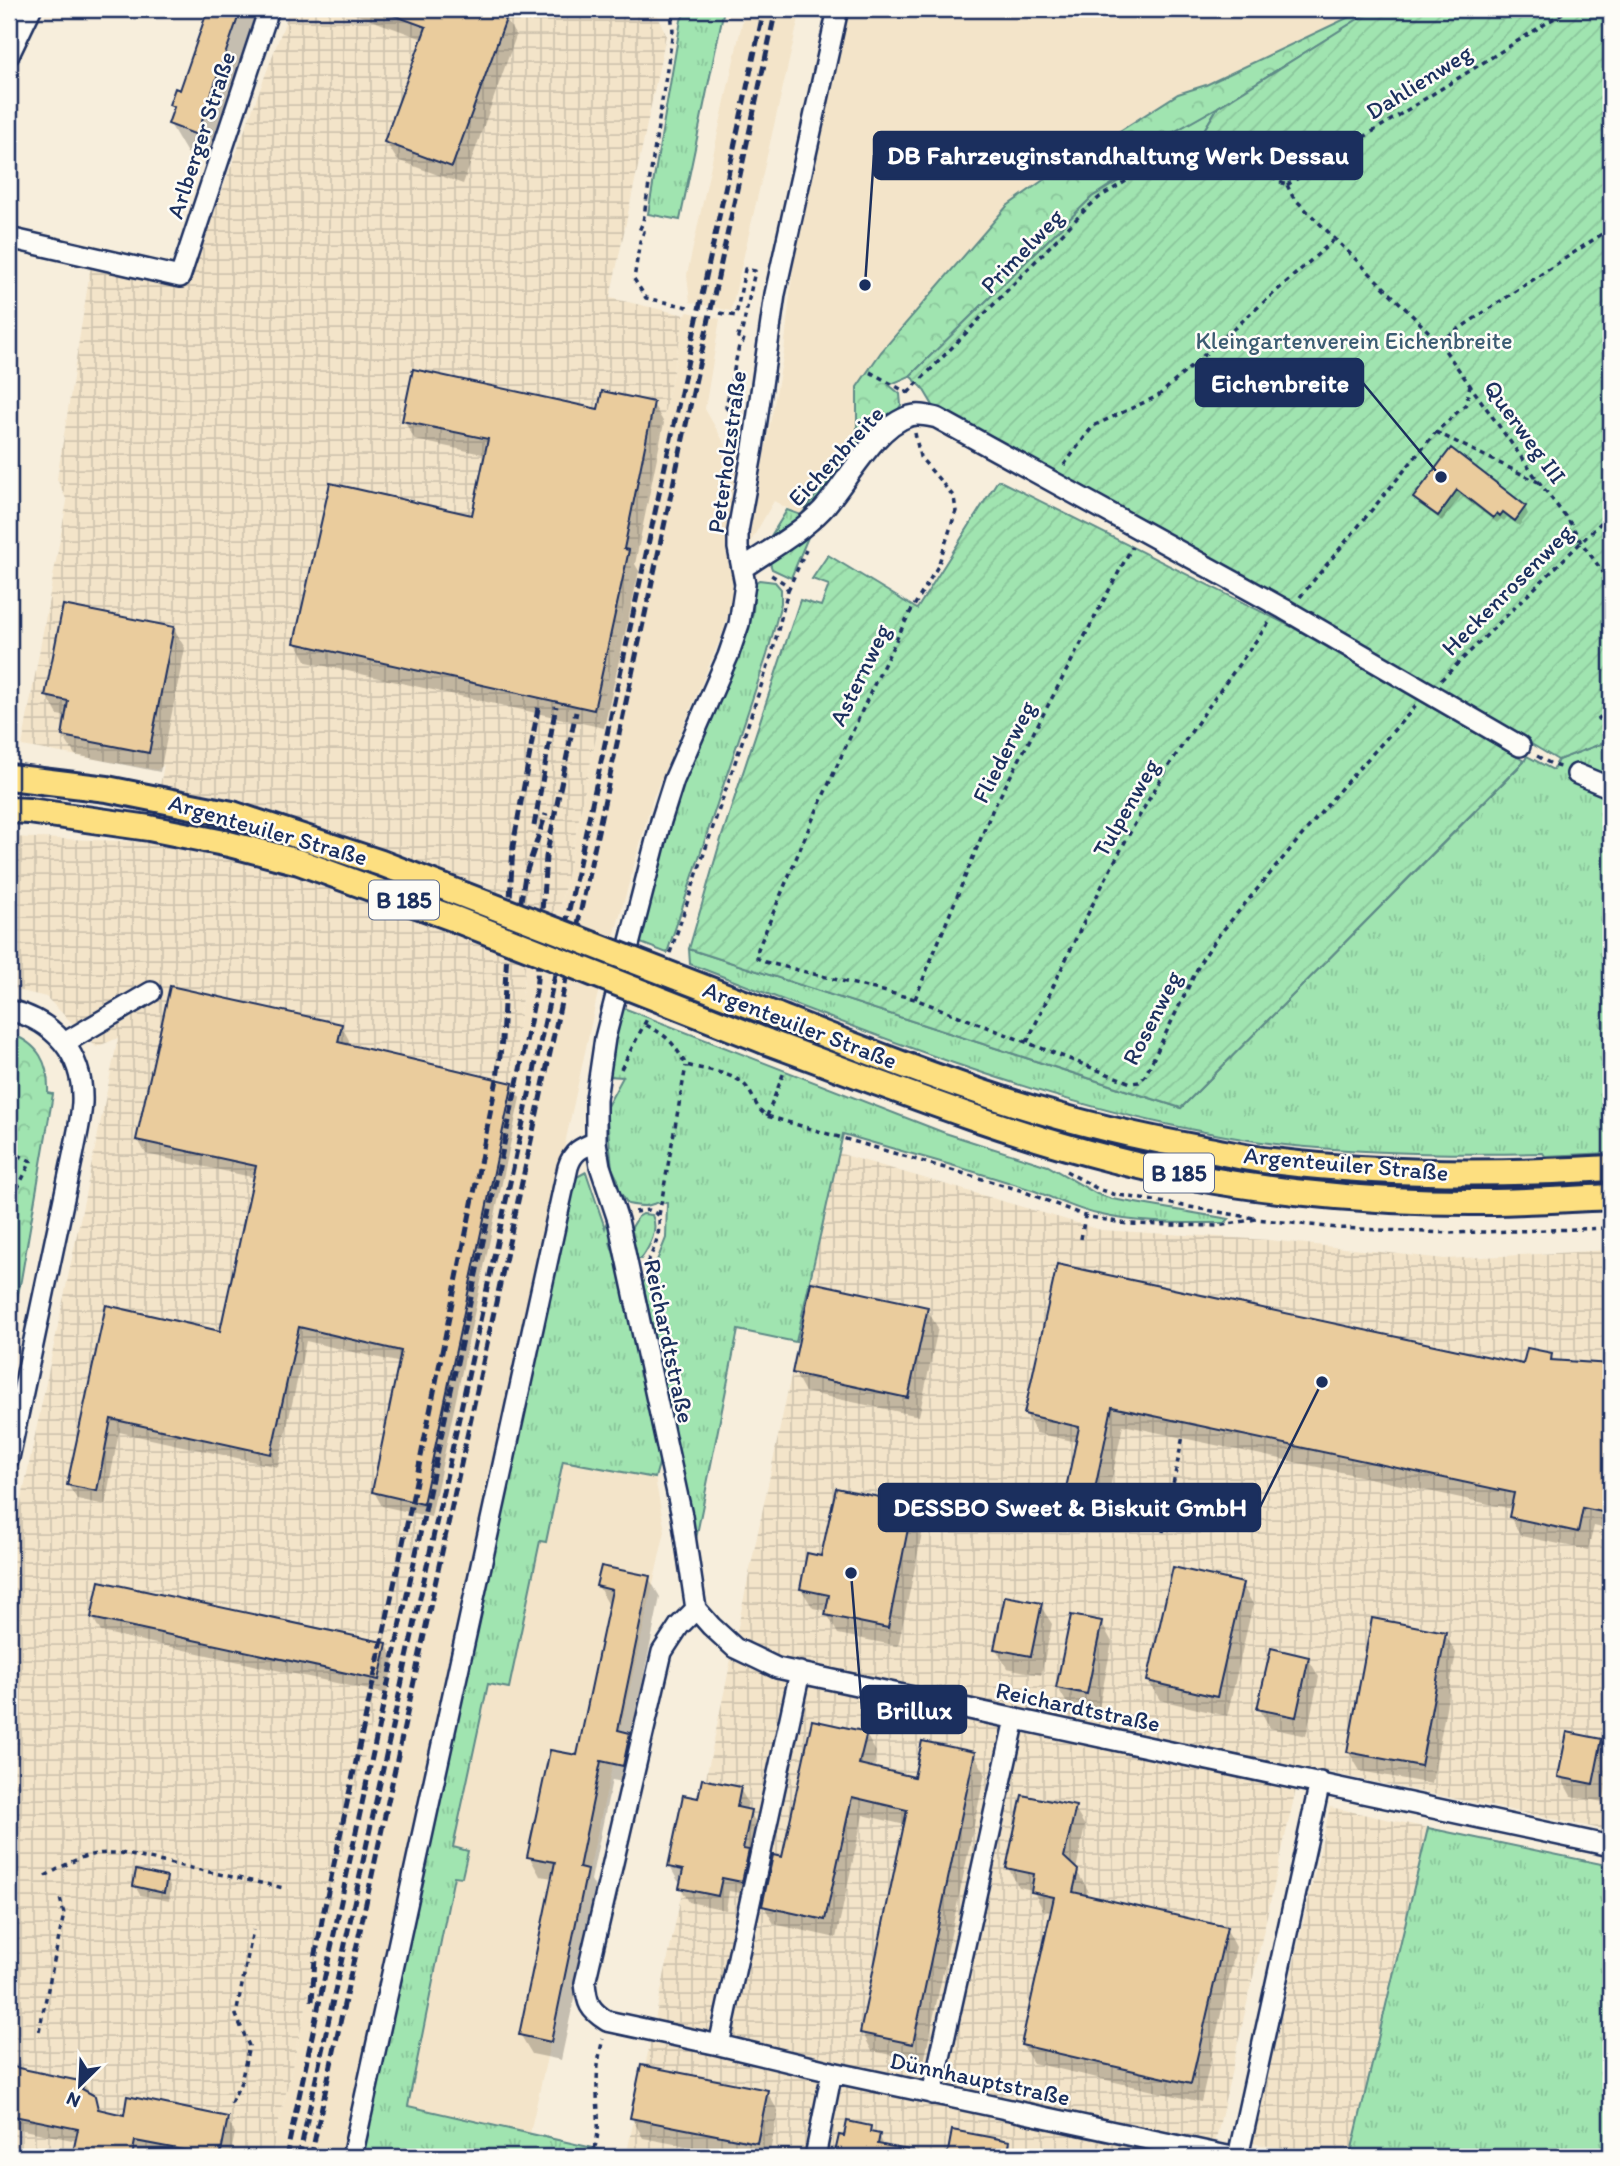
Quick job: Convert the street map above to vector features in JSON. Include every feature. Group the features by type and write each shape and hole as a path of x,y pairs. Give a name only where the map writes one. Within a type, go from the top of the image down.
{"main road":[{"name":"Argenteuiler Straße","path":"20,778 167,799 232,814 298,834 381,863 907,1067 1014,1103 1088,1124 1171,1143 1271,1161 1357,1169 1441,1174 1611,1168"},
{"name":"Argenteuiler Straße","path":"19,810 149,828 299,862 455,919 765,1041 943,1107 1040,1140 1114,1160 1203,1178 1297,1192 1402,1200 1484,1202 1611,1197"}],"street":[{"path":"9,55 31,9"},
{"name":"Arlberger Straße","path":"9,238 180,277 269,9"},
{"name":"Peterholzstraße","path":"621,973 674,780 728,656 739,624 744,601 738,531 775,294 838,9"},
{"name":"Eichenbreite","path":"743,568 799,530 822,509 890,427 912,415 925,415 937,418 1284,609 1520,746"},
{"path":"1577,774 1611,788"},
{"name":"Reichardtstraße","path":"621,973 605,1038 596,1099 596,1142 600,1166 618,1220 682,1517 696,1609 735,1648 777,1668 1611,1846"},
{"path":"64,1043 151,992"},
{"path":"9,1010 35,1018 51,1029 64,1043 79,1072 82,1104 9,1458"},
{"path":"352,2157 568,1167 577,1150 596,1142"},
{"path":"607,2021 597,2015 587,2003 585,1983 662,1652 670,1637 696,1609"},
{"path":"719,2045 800,1672"},
{"path":"932,2094 1015,1719"},
{"path":"1238,2157 1320,1782"},
{"name":"Dünnhauptstraße","path":"607,2021 932,2094 1232,2157"},
{"path":"815,2157 832,2072"}],"path":[{"path":"668,9 671,12 673,31 643,222 639,231 644,232 634,279 646,298 688,307"},
{"name":"Dahlienweg","path":"1287,186 1569,9"},
{"name":"Primelweg","path":"870,372 908,393 1087,208 1100,197 1175,151 1203,144 1237,150 1252,158 1275,180 1287,186"},
{"name":"Querweg III","path":"1287,186 1293,197 1439,342 1611,583"},
{"path":"1439,342 1611,228"},
{"path":"1053,482 1093,426 1158,396 1335,239"},
{"path":"720,313 736,316 746,269 755,271 742,331 738,337 744,338 739,346 726,407 753,448"},
{"name":"Tulpenweg","path":"1027,1042 1126,838 1201,718 1275,616 1295,603 1436,432 1466,404 1469,385"},
{"name":"Asternweg","path":"757,958 758,949 810,823 908,616 938,566 956,511 954,497 920,457 912,415"},
{"path":"1436,432 1539,482"},
{"name":"Heckenrosenweg","path":"1427,693 1611,513"},
{"name":"Fliederweg","path":"915,999 992,811 1131,549 1136,527"},
{"path":"667,961 772,654 788,590 775,576 743,568"},
{"name":"Rosenweg","path":"757,958 915,999 1130,1083 1139,1082 1145,1076 1201,961 1219,935 1343,786 1427,693"},
{"path":"1597,720 1611,707"},
{"path":"1520,746 1545,758 1551,766 1577,774"},
{"path":"596,1099 606,1093 617,1077 646,1025 650,1012"},
{"path":"629,1275 639,1271 656,1247 660,1231 659,1215 686,1065"},
{"path":"767,1116 786,1066"},
{"path":"9,1151 31,1161 9,1206"},
{"path":"618,1220 640,1210 649,1210 659,1215"},
{"path":"1081,1239 1085,1216"},
{"path":"1163,1532 1184,1436"},
{"path":"46,1876 81,1856 121,1853 284,1888"},
{"path":"39,2031 64,1914 61,1898"},
{"path":"231,2103 241,2082 249,2046 236,2015 253,1930"},
{"path":"589,2157 597,2136 597,2082 607,2021"}],"shaded area":[{"path":"290,9 655,9 666,35 610,298 685,315 553,942 528,940 513,1082 424,1503 271,2157 9,2157 9,1560 118,1038 96,1047 46,997 9,988 9,837 149,842 164,765 157,770 22,746 67,501 57,479 91,265 194,266"},
{"path":"745,9 801,9 731,311 690,302 687,275"},
{"path":"843,9 1366,9 1206,85 1178,94 1007,206 881,352 857,387 857,440 801,516 774,501 732,574 732,601 722,635 653,798 597,997 344,2157 271,2157 424,1503 513,1082 528,939 553,942 685,315 688,312 720,319 705,409 738,467 726,556 757,491 784,352 798,219"},
{"path":"838,1153 1101,1230 1269,1240 1445,1259 1611,1250 1611,1831 1301,1767 1212,2157 626,2157"},
{"path":"563,1460 655,1478 665,1531 530,2133 408,2106 454,1875 462,1877 467,1851 453,1848 488,1684 509,1687 540,1541 546,1541"},
{"path":"1330,1807 1428,1828 1350,2157 1327,2157 1252,2143"}],"green space":[{"path":"687,9 724,9 680,220 648,214 681,20"},
{"path":"1366,9 1374,9 1218,107 1117,164 1116,181 1092,197 910,376 889,385 900,394 901,405 853,460 857,440 857,387 881,352 1007,206 1178,94 1206,85"},
{"name":"Kleingartenverein Eichenbreite","path":"1374,9 1611,9 1611,740 1558,760 1302,607 934,407 922,387 910,376 1092,197 1204,130 1218,107"},
{"path":"1218,107 1204,130 1116,181 1117,164"},
{"path":"857,440 853,460 820,504 766,544 787,510 801,515"},
{"path":"998,480 1292,627 1524,761 1181,1108 689,949 721,839 800,600 821,606 829,585 812,579 828,555 917,609"},
{"path":"813,525 791,578 772,569 769,560"},
{"path":"759,580 775,582 781,589 781,603 767,655 667,953 638,942 671,817 693,756 748,631 753,612 755,583"},
{"path":"1611,740 1611,1153 1545,1156 1543,1153 1382,1152 1271,1143 1184,1128 1048,1094 987,1074 690,964 689,949 1181,1108 1527,756 1553,770 1558,760"},
{"path":"621,1007 945,1133 1048,1166 1097,1194 1112,1199 1229,1219 1225,1223 1161,1222 1097,1214 1009,1182 843,1134 796,1342 738,1330 696,1539 643,1283 656,1263 666,1238 667,1203 645,1206 628,1204 622,1195 610,1242 621,1277 660,1460 655,1478 563,1461 546,1542 540,1541 509,1688 488,1684 453,1847 468,1851 462,1877 454,1876 408,2106 602,2150 602,2157 358,2157 575,1178 586,1172 605,1228 618,1180 612,1168 606,1108 623,1077 608,1076"},
{"path":"9,1033 35,1049 47,1072 48,1093 53,1094 9,1334"},
{"path":"643,1214 652,1215 654,1232 641,1259 637,1259 631,1229"},
{"path":"1428,1828 1611,1866 1611,2157 1350,2157"}],"building":[{"path":"208,9 241,9 197,135 168,124 174,107 169,105 175,88 180,90"},
{"path":"382,9 486,9 507,16 452,167 384,142 426,27"},
{"path":"413,369 598,409 602,391 654,402 624,549 629,550 594,710 294,643 330,483 472,515 488,439 402,421"},
{"path":"1451,448 1526,506 1515,521 1503,512 1500,516 1497,513 1493,518 1457,490 1438,516 1413,498"},
{"path":"63,605 174,627 149,753 62,736 68,701 45,696"},
{"path":"170,986 342,1024 338,1042 513,1083 423,1504 372,1492 401,1351 299,1327 271,1454 111,1419 97,1491 67,1485 106,1305 220,1331 256,1166 136,1140"},
{"path":"1057,1264 1523,1364 1527,1348 1552,1353 1551,1360 1611,1364 1611,1494 1607,1513 1583,1508 1578,1532 1509,1517 1514,1493 1112,1407 1093,1499 1065,1493 1079,1427 1024,1414"},
{"path":"811,1282 928,1307 908,1398 792,1373"},
{"path":"836,1488 913,1504 888,1628 825,1615 829,1595 800,1589 807,1553 821,1556"},
{"path":"601,1566 650,1576 618,1730 630,1733 623,1766 601,1761 579,1868 587,1870 551,2042 519,2035 555,1862 527,1857 550,1750 577,1755 612,1590 596,1586"},
{"path":"1173,1567 1243,1583 1217,1697 1147,1681"},
{"path":"99,1581 387,1643 379,1680 91,1618"},
{"path":"1005,1596 1042,1603 1031,1656 994,1649"},
{"path":"1071,1615 1102,1621 1087,1694 1056,1688"},
{"path":"1372,1618 1446,1632 1421,1766 1347,1752"},
{"path":"1271,1648 1309,1657 1296,1717 1257,1709"},
{"path":"812,1720 867,1732 859,1764 914,1777 922,1741 975,1752 913,2044 860,2033 907,1810 852,1797 825,1920 762,1906 773,1855 782,1857"},
{"path":"1567,1732 1602,1739 1593,1784 1558,1777"},
{"path":"702,1779 741,1787 737,1807 751,1810 743,1849 749,1850 742,1882 722,1878 718,1896 679,1888 683,1870 668,1867 683,1795 698,1798"},
{"path":"1022,1795 1076,1806 1064,1857 1078,1870 1073,1892 1227,1927 1191,2084 1021,2045 1054,1897 1031,1892 1034,1874 1006,1868"},
{"path":"136,1870 167,1877 164,1893 133,1886"},
{"path":"641,2065 768,2090 757,2143 630,2118"},
{"path":"9,2066 84,2082 82,2089 95,2096 98,2109 124,2115 127,2096 228,2117 220,2157 135,2141 132,2157 97,2157 73,2152 78,2129 9,2115"},
{"path":"847,2121 871,2126 870,2132 880,2134 878,2144 908,2150 907,2157 834,2157 839,2135 844,2136"},
{"path":"952,2130 1010,2141 1007,2157 947,2157"}],"railway":[{"path":"299,2157 764,9"},
{"path":"311,2157 776,9"},
{"path":"312,2001 315,1959 323,1915 412,1501 497,1079 502,1040 513,846 539,703"},
{"path":"534,826 556,706"},
{"path":"286,2157 527,1037 536,992 546,857 576,712"},
{"path":"516,932 525,876 546,814"}],"place":[{"name":"DB Fahrzeuginstandhaltung Werk Dessau","path":"865,285"},
{"name":"Eichenbreite","path":"1441,477"},
{"name":"DESSBO Sweet & Biskuit GmbH","path":"1322,1382"},
{"name":"Brillux","path":"851,1573"}]}
